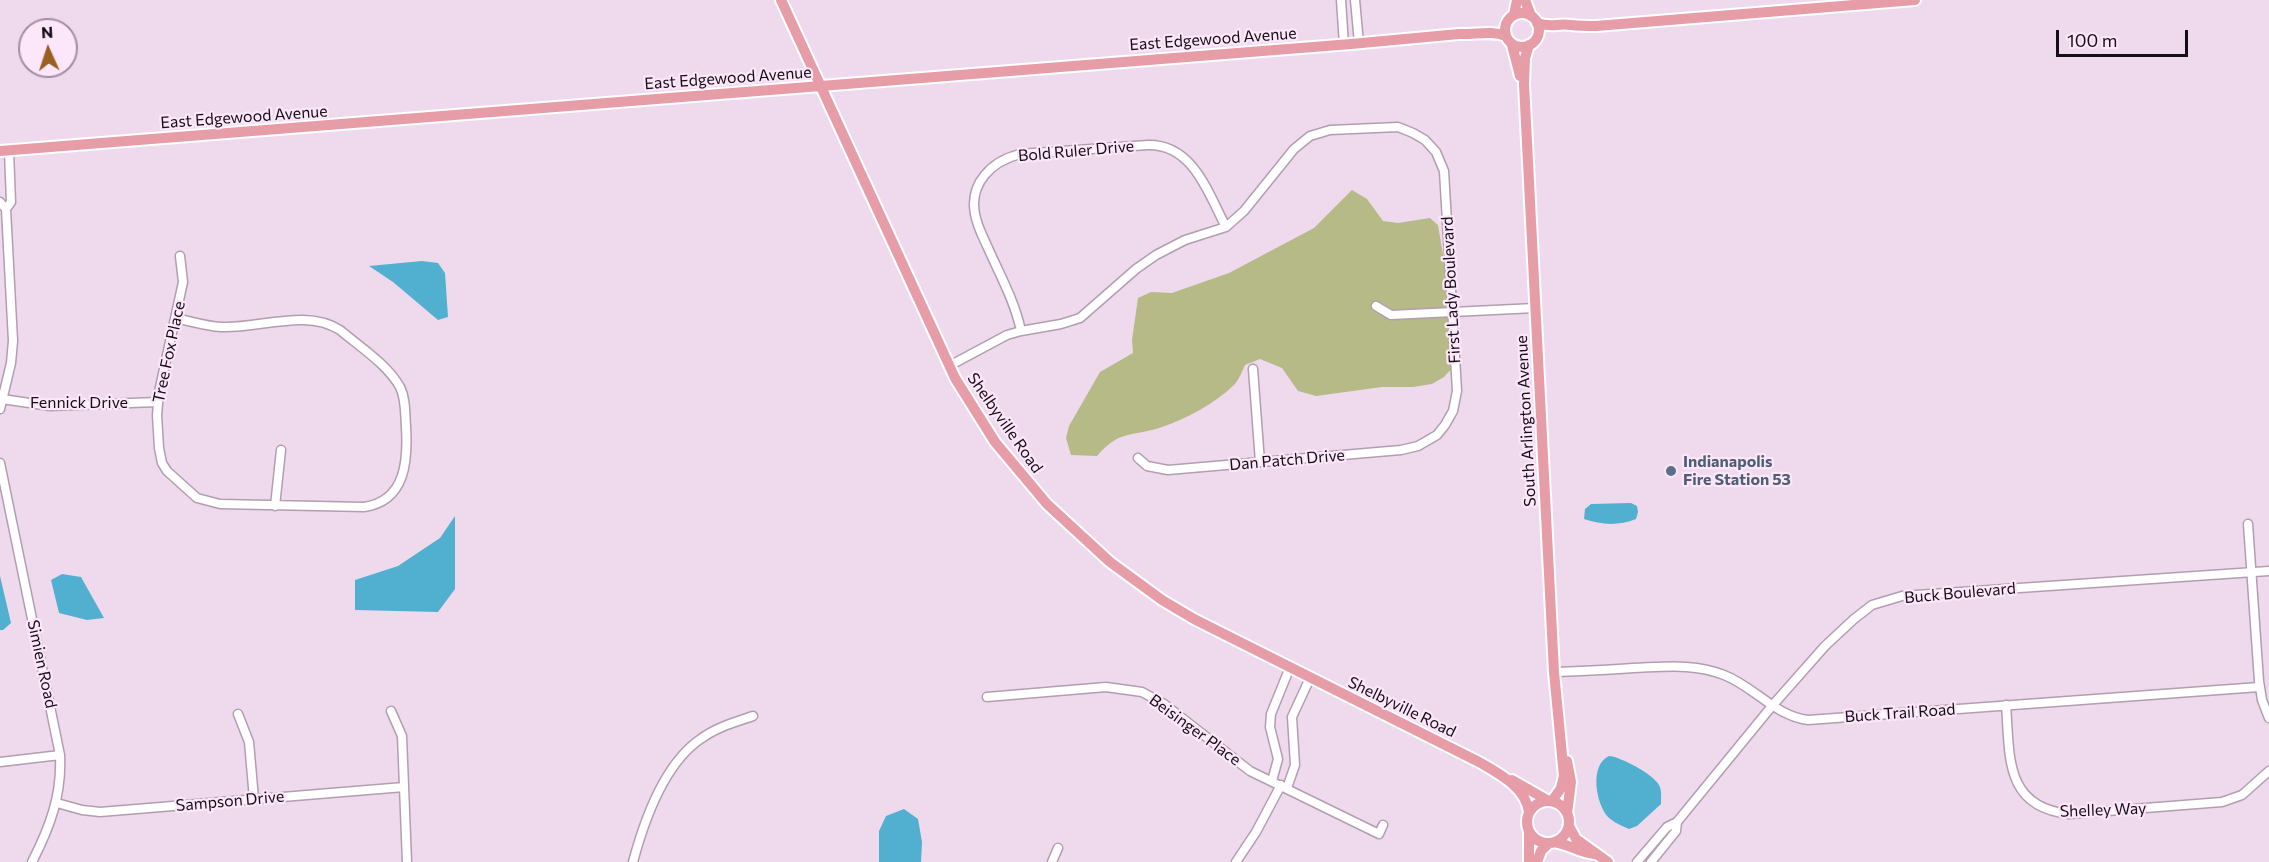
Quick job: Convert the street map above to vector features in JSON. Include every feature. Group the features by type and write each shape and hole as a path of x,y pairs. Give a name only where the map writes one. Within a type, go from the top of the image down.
{"main road":[{"name":"Shelbyville Road","path":"782,0 949,366 969,403 1005,455 1047,504 1110,562 1162,600 1194,619 1479,762 1503,777"},
{"path":"1509,40 1505,27 1517,0"},
{"path":"1525,0 1538,31 1532,43"},
{"path":"1459,34 1492,33 1521,47 1579,26 1915,0"},
{"path":"1459,34 1522,14 1551,27 1569,24 1579,26"},
{"name":"East Edgewood Avenue","path":"4,151 1359,44 1459,34"},
{"name":"South Arlington Avenue","path":"1509,40 1524,84"},
{"name":"South Arlington Avenue","path":"1532,43 1525,58 1524,84 1554,672 1558,732 1563,756 1563,783 1550,801"},
{"name":"South Arlington Avenue","path":"1563,756 1568,763 1571,777 1567,813"},
{"path":"1503,777 1520,783 1562,806 1567,813 1569,826 1574,836 1591,848 1594,854"},
{"path":"1503,777 1526,798 1529,812 1527,822 1529,862"},
{"path":"1529,812 1536,804 1550,801"},
{"path":"1537,862 1541,851 1551,842 1563,836 1569,826"},
{"path":"1529,830 1538,840 1562,843 1594,854 1608,862"}],"street":[{"path":"1341,0 1344,45"},
{"path":"1355,0 1359,44"},
{"name":"First Lady Boulevard","path":"1226,227 1244,212 1294,149 1310,136 1330,130 1390,126 1413,133 1428,143 1442,163 1446,180 1456,399 1450,419 1437,435"},
{"name":"Bold Ruler Drive","path":"1022,331 1015,308 977,222 974,209 975,193 982,177 1000,161 1012,156 1148,145 1168,148 1186,158 1194,168 1226,227"},
{"path":"0,409 11,363 13,341 3,205 11,201 4,151"},
{"path":"949,366 1007,335 1080,318 1136,269 1156,255 1174,245 1226,227"},
{"name":"Tree Fox Place","path":"175,318 222,327 305,320 333,325 390,373 399,386 405,402 407,455 404,472 395,489 382,501 364,507 220,504 197,498 167,471 162,463 159,448 157,402 175,318 183,282 180,256"},
{"path":"1376,306 1391,315 1535,308"},
{"path":"1253,369 1260,462"},
{"name":"Fennick Drive","path":"2,399 50,406 157,402"},
{"name":"Dan Patch Drive","path":"1138,458 1147,466 1160,470 1401,450 1418,446 1437,435"},
{"path":"275,506 280,450"},
{"name":"Simien Road","path":"0,463 60,755 57,803 50,826 32,862"},
{"path":"2248,524 2259,687 2269,718"},
{"name":"Buck Boulevard","path":"1637,862 1667,827 1677,822 1825,646 1854,618 1872,605 1902,596 2269,572"},
{"path":"1280,784 1278,759 1270,727 1271,714 1290,667"},
{"name":"Buck Trail Road","path":"1554,672 1692,667 1735,680 1787,715 1808,720 2259,687"},
{"path":"1236,862 1256,832 1280,784 1295,765 1292,717 1310,678"},
{"name":"Beisinger Place","path":"987,698 1106,687 1142,692 1164,704 1250,771 1378,834 1383,825"},
{"name":"Shelley Way","path":"2006,705 2011,766 2015,779 2023,793 2033,803 2055,812 2069,814 2222,802 2242,795 2269,771"},
{"path":"391,711 402,736 407,862"},
{"path":"238,714 249,742 254,799"},
{"path":"633,862 656,798 681,756 703,737 753,716"},
{"path":"0,762 60,755"},
{"name":"Sampson Drive","path":"57,803 100,812 404,787"},
{"name":"Buck Boulevard","path":"1651,862 1676,831 1677,822"},
{"path":"1052,862 1058,848"}],"green space":[{"path":"1352,190 1367,199 1383,221 1398,223 1430,218 1438,225 1453,313 1455,365 1444,377 1432,384 1413,387 1382,387 1316,396 1298,391 1282,368 1260,359 1245,365 1234,385 1191,415 1162,427 1127,435 1113,441 1097,456 1071,455 1066,438 1069,426 1100,372 1133,353 1132,340 1138,298 1151,292 1172,293 1229,273 1314,228"}],"water":[{"path":"422,261 438,263 445,273 448,317 438,320 393,282 369,266"},
{"path":"1631,503 1637,506 1636,519 1610,524 1584,519 1585,509 1591,504"},
{"path":"455,516 455,589 438,612 355,610 355,580 398,566 440,538"},
{"path":"62,574 81,577 104,618 87,620 59,613 51,580"},
{"path":"0,576 11,623 3,630 0,630"},
{"path":"1609,756 1621,759 1644,771 1656,781 1661,789 1661,804 1637,826 1629,829 1608,817 1600,803 1596,785 1597,776 1603,761"},
{"path":"904,809 918,819 922,842 921,862 879,862 879,831 886,816"}],"place":[{"name":"Indianapolis Fire Station 53","path":"1671,471"}]}
